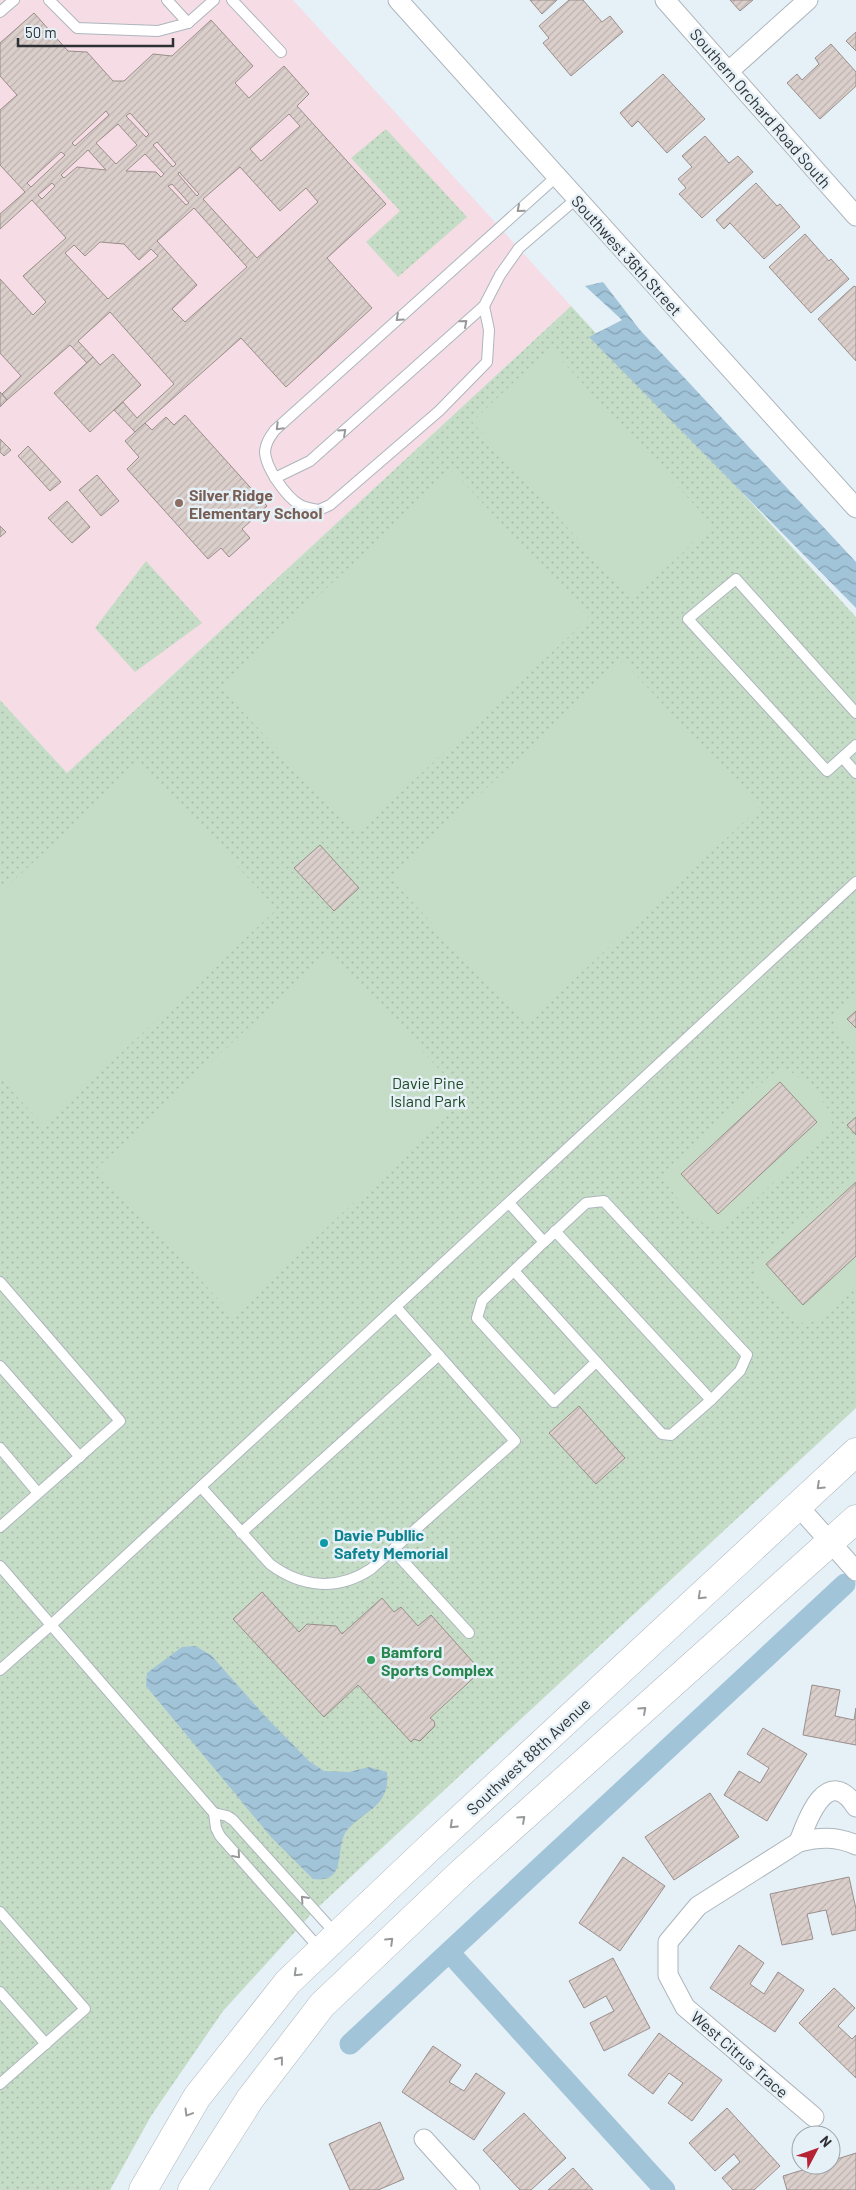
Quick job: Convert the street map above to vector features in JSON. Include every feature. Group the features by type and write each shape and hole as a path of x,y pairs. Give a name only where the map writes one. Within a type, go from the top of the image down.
{"main road":[{"name":"Southwest 88th Avenue","path":"143,2190 215,2072 288,1982 856,1452"},
{"path":"192,2190 250,2099 322,2005 462,1872 856,1519"}],"street":[{"name":"Southwest 36th Street","path":"398,0 856,508"},
{"name":"Southern Orchard Road South","path":"665,0 856,216"},
{"path":"729,71 808,0"},
{"path":"798,1506 856,1571"},
{"path":"798,1842 815,1805 828,1792 837,1790 845,1793 856,1807"},
{"name":"West Citrus Trace","path":"814,2117 685,2007 668,1974 668,1942 698,1906 798,1842 816,1838 837,1839 856,1845"},
{"path":"424,2139 470,2190"}],"lane":[{"path":"0,12 14,0"},
{"path":"49,0 77,28 158,31 188,23 214,0"},
{"path":"167,0 188,23"},
{"path":"232,0 281,52"},
{"path":"484,306 488,330 487,362 439,411 330,505 319,510 301,506 274,478 265,452 267,441 275,430 556,176"},
{"path":"274,478 310,461 484,306 500,275 519,248 576,199"},
{"path":"856,713 736,579 688,618 826,771 856,745"},
{"path":"842,758 856,773"},
{"path":"0,1670 510,1204 856,882"},
{"path":"514,1271 662,1434 671,1435 711,1400 740,1371 746,1355 604,1201 586,1203 555,1231 482,1301 477,1318 554,1402 596,1362"},
{"path":"510,1204 544,1242"},
{"path":"555,1231 711,1400"},
{"path":"0,1282 120,1421 0,1527"},
{"path":"201,1487 242,1533 281,1572 302,1581 322,1585 333,1584 360,1576 393,1550 515,1441 396,1307"},
{"path":"242,1533 439,1355"},
{"path":"0,1366 80,1457"},
{"path":"0,1448 38,1493"},
{"path":"393,1550 469,1633"},
{"path":"0,1566 214,1813 216,1828 220,1836 329,1942"},
{"path":"214,1813 227,1816 233,1820 329,1942"},
{"path":"0,1912 85,2009 1,2082"},
{"path":"0,1992 46,2044"}],"shaded area":[{"name":"Silver Ridge Elementary School","path":"0,0 293,0 571,306 67,773 0,700"}],"green space":[{"path":"386,129 467,217 398,277 366,242 400,211 351,158"},
{"name":"Davie Pine Island Park","path":"571,306 856,617 856,1408 314,1911 223,2011 151,2116 110,2190 0,2190 0,700 67,773"},
{"path":"550,348 713,525 632,599 472,422"},
{"path":"453,471 589,618 356,834 220,687"},
{"path":"146,561 202,623 135,672 95,628"},
{"path":"623,661 759,808 526,1024 390,878"},
{"path":"141,763 277,909 43,1125 0,1078 0,893"},
{"path":"330,952 466,1098 233,1315 97,1168"},
{"path":"856,994 856,1053 840,1036 834,1022 837,1011"},
{"path":"787,1070 805,1083 830,1112 832,1123 829,1130 730,1223 716,1229 710,1227 688,1210 670,1187 666,1178 669,1167 772,1074"},
{"path":"856,1173 856,1284 821,1317 809,1323 803,1323 787,1314 764,1290 755,1275 756,1267 758,1262"}],"water":[{"path":"603,282 640,330 856,562 856,608 589,337 622,320 585,286"},
{"path":"195,1646 211,1655 264,1715 309,1761 324,1771 349,1772 369,1767 387,1772 387,1783 381,1800 355,1822 344,1836 339,1862 332,1876 325,1879 313,1879 271,1837 146,1686 147,1673 182,1647"}],"building":[{"path":"530,0 557,0 542,14"},
{"path":"569,0 583,0 602,22 610,16 623,32 571,76 543,43 549,38 539,26"},
{"path":"730,0 753,0 740,11"},
{"path":"34,13 68,51 87,52 113,81 124,81 153,54 172,56 211,20 253,66 235,83 249,98 284,66 309,94 297,106 386,204 327,258 372,308 286,387 241,338 135,432 114,410 123,402 137,418 174,384 110,312 78,341 93,357 87,363 70,345 7,400 2,394 21,376 0,353 0,279 33,315 46,302 23,276 66,238 32,200 0,229 0,214 25,192 0,165 0,110 17,95 0,76 0,43","holes":["106,111 109,115 75,146 72,143","130,113 149,134 146,137 126,116","289,114 300,126 261,161 250,149","118,124 137,145 116,164 96,143","157,142 176,164 173,167 153,145","88,150 106,170 77,167 64,178 61,175","61,152 65,155 31,187 27,183","145,154 164,174 161,177 156,172 126,171","240,167 280,211 306,188 318,202 257,258 203,199","179,172 199,194 197,196 178,174","52,183 55,186 42,199 38,195","172,184 189,203 186,205 168,186","194,208 247,267 185,322 172,309 197,285 157,241","100,242 124,244 139,260 151,249 158,256 108,299 65,253 74,245 85,256"]},
{"path":"856,32 856,51 846,41"},
{"path":"831,44 856,72 856,86 820,119 787,83 797,74 802,80 819,64 815,58"},
{"path":"663,74 705,119 667,153 638,121 632,127 620,113"},
{"path":"705,136 729,163 738,156 753,172 702,218 679,194 686,188 678,179 692,167 682,156"},
{"path":"756,183 777,206 780,204 800,227 764,259 730,223 724,229 716,220"},
{"path":"805,234 829,261 831,259 849,279 811,313 769,267"},
{"path":"854,286 856,287 856,361 818,319"},
{"path":"113,354 141,385 90,432 54,393 93,357 100,365"},
{"path":"0,392 7,400 0,407"},
{"path":"185,415 267,506 242,529 250,538 229,557 221,548 208,559 127,469 139,457 125,441 145,423 152,430 166,417 174,425"},
{"path":"0,439 11,450 4,456 0,452"},
{"path":"28,446 61,482 50,491 18,456"},
{"path":"97,475 119,501 101,516 79,490"},
{"path":"67,501 90,527 72,543 48,518"},
{"path":"0,526 6,532 0,537"},
{"path":"320,845 359,888 334,911 294,868"},
{"path":"856,1011 856,1028 847,1019"},
{"path":"780,1082 817,1122 718,1214 681,1174"},
{"path":"856,1117 856,1135 847,1125"},
{"path":"856,1182 856,1256 803,1305 766,1264"},
{"path":"579,1406 625,1458 596,1484 549,1433"},
{"name":"Bamford Sports Complex","path":"262,1592 299,1632 307,1624 336,1626 342,1634 382,1598 394,1612 401,1607 418,1626 431,1615 481,1671 430,1718 434,1721 435,1726 420,1741 414,1739 411,1742 358,1685 324,1717 233,1619"},
{"path":"812,1685 840,1690 835,1716 854,1720 856,1708 856,1745 803,1735"},
{"path":"763,1728 807,1754 767,1821 724,1795 739,1771 760,1783 769,1768 747,1754"},
{"path":"710,1793 739,1837 674,1880 645,1837"},
{"path":"623,1857 665,1886 620,1951 579,1923"},
{"path":"849,1877 856,1909 856,1930 832,1935 826,1910 807,1914 813,1939 782,1945 770,1894"},
{"path":"739,1945 764,1963 750,1984 764,1994 778,1972 804,1990 775,2032 710,1988"},
{"path":"613,1958 650,2028 604,2051 590,2023 614,2011 606,1996 584,2008 569,1981"},
{"path":"834,1988 855,2008 838,2026 852,2039 856,2035 856,2078 799,2023"},
{"path":"659,2033 722,2080 692,2121 668,2103 683,2083 669,2073 653,2094 628,2075"},
{"path":"433,2046 461,2065 449,2082 464,2091 476,2073 505,2093 474,2140 402,2092"},
{"path":"727,2108 780,2166 754,2190 733,2190 722,2178 740,2162 734,2154 715,2171 689,2143"},
{"path":"524,2113 566,2158 531,2190 520,2190 483,2150"},
{"path":"380,2122 404,2179 378,2190 350,2190 329,2144"},
{"path":"856,2153 856,2190 787,2190 783,2176 791,2174 841,2175 841,2158"},
{"path":"573,2168 593,2190 548,2190"}],"waterway":[{"path":"350,2044 845,1584"},
{"path":"449,1952 665,2190"}],"place":[{"name":"Silver Ridge Elementary School","path":"179,503"},
{"name":"Davie Publlic Safety Memorial","path":"324,1543"},
{"name":"Bamford Sports Complex","path":"371,1660"}]}
